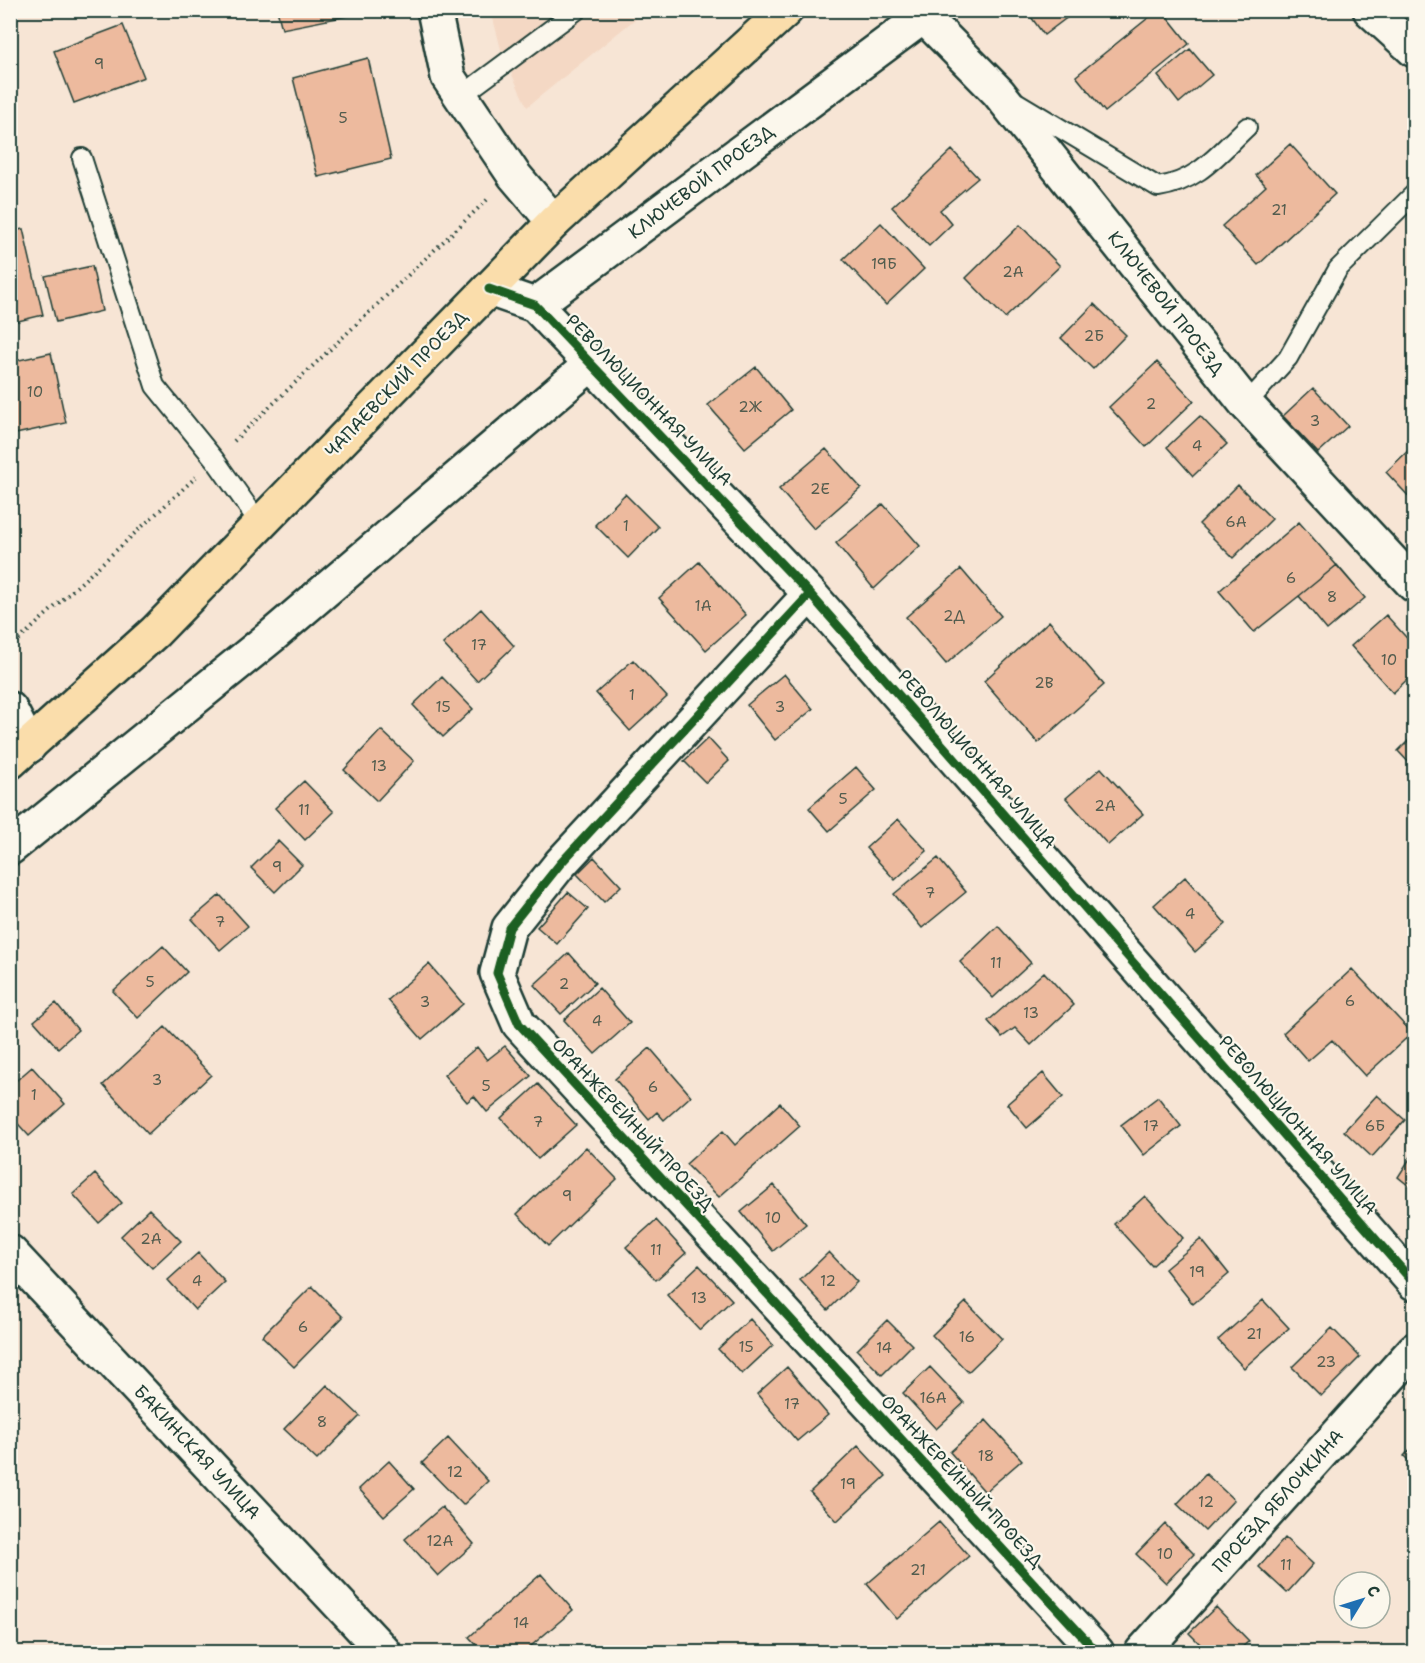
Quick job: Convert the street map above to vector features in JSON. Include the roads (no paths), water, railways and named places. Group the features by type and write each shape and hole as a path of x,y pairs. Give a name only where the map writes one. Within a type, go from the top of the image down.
{"main road":[{"name":"ЧАПАЕВСКИЙ ПРОЕЗД","path":"20,754 155,632 554,222 786,10"}],"street":[{"path":"434,10 448,77 514,175 554,222"},
{"path":"1370,10 1414,50"},
{"name":"КЛЮЧЕВОЙ ПРОЕЗД","path":"535,305 925,12 998,92 1246,404 1414,585"},
{"name":"РЕВОЛЮЦИОННАЯ УЛИЦА","path":"489,289 535,305 810,594 1414,1283"},
{"path":"10,848 273,635 591,364"},
{"name":"ОРАНЖЕРЕЙНЫЙ ПРОЕЗД","path":"810,594 560,864 509,928 497,974 519,1024 1097,1653"},
{"path":"10,709 20,754"},
{"name":"БАКИНСКАЯ УЛИЦА","path":"10,1252 384,1653"},
{"name":"ПРОЕЗД ЯБЛОЧКИНА","path":"1142,1653 1414,1350"}],"lane":[{"path":"461,96 577,10"},
{"path":"998,92 1158,187 1178,184 1195,176 1247,127"},
{"path":"82,158 155,386 215,460 260,524"},
{"path":"1246,404 1287,358 1338,269 1414,194"}]}
